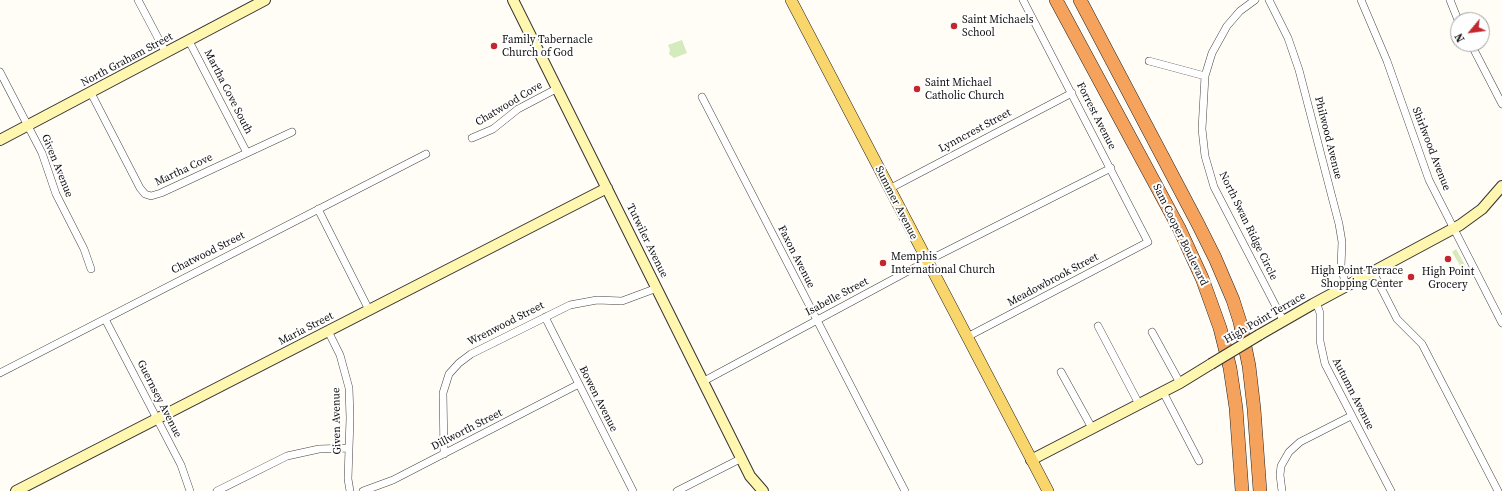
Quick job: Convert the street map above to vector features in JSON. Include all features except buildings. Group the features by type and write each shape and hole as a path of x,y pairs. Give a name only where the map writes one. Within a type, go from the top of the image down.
{"highway":[{"name":"Sam Cooper Boulevard","path":"1055,0 1179,228 1202,278 1218,321 1230,368 1236,408 1242,491"},
{"name":"Sam Cooper Boulevard","path":"1080,0 1198,224 1215,258 1232,300 1240,322 1249,366 1254,409 1260,491"}],"main road":[{"name":"Summer Avenue","path":"791,0 1048,491"}],"street":[{"path":"138,0 166,53"},
{"name":"North Graham Street","path":"0,140 265,0"},
{"name":"Tutwiler Avenue","path":"513,0 750,476 763,491"},
{"name":"Forrest Avenue","path":"1023,0 1148,242"},
{"name":"North Swan Ridge Circle","path":"1255,0 1240,12 1222,34 1212,53 1205,76 1202,129 1205,156 1211,179 1283,320"},
{"name":"Philwood Avenue","path":"1269,0 1288,38 1299,70 1339,224 1342,242 1341,266 1346,286"},
{"name":"Shirlwood Avenue","path":"1361,0 1387,61 1429,180 1502,323"},
{"path":"1450,0 1455,12"},
{"name":"Martha Cove South","path":"189,41 247,153"},
{"path":"1475,52 1502,104"},
{"path":"1149,62 1205,76"},
{"name":"Given Avenue","path":"0,72 44,159 56,194 84,249 91,269"},
{"name":"Chatwood Cove","path":"472,138 493,129 518,109 556,89"},
{"name":"Martha Cove","path":"91,92 140,188 148,195 161,193 292,132"},
{"name":"Lynncrest Street","path":"889,189 1072,93"},
{"name":"Faxon Avenue","path":"702,97 905,491"},
{"name":"Chatwood Street","path":"0,373 426,154"},
{"name":"Isabelle Street","path":"704,381 927,261 1111,168"},
{"name":"High Point Terrace","path":"1032,460 1163,392 1283,320 1453,228 1482,209 1502,186"},
{"name":"Maria Street","path":"16,491 607,188"},
{"path":"318,209 369,310"},
{"name":"Meadowbrook Street","path":"967,337 1148,242"},
{"path":"1372,272 1398,319 1422,344 1498,491"},
{"name":"Wrenwood Street","path":"444,454 443,393 445,383 454,368 471,354 570,305 597,300 622,301 657,288"},
{"name":"Autumn Avenue","path":"1316,302 1320,313 1320,341 1323,358 1390,491"},
{"name":"Bowen Avenue","path":"545,317 633,491"},
{"name":"Guernsey Avenue","path":"105,319 157,418 180,465 190,491"},
{"path":"1098,326 1139,404"},
{"name":"Given Avenue","path":"328,331 340,355 349,388 350,491"},
{"path":"1152,332 1180,382"},
{"path":"1061,372 1092,428"},
{"name":"Dillworth Street","path":"363,491 391,481 579,384"},
{"path":"1163,392 1199,461"},
{"path":"1282,491 1280,475 1281,466 1289,452 1300,442 1351,416"},
{"path":"218,491 287,456 319,449 349,448"},
{"path":"677,491 742,458"}],"green space":[{"path":"682,40 687,53 674,58 669,54 670,50 668,45"},
{"path":"1456,249 1465,265 1461,267 1452,252"},
{"path":"1328,269 1332,270 1329,279 1323,287 1321,283"}],"place":[{"name":"Saint Michaels School","path":"954,26"},
{"name":"Family Tabernacle Church of God","path":"494,46"},
{"name":"Saint Michael Catholic Church","path":"917,89"},
{"name":"High Point Grocery","path":"1448,259"},
{"name":"Memphis International Church","path":"883,263"},
{"name":"High Point Terrace Shopping Center","path":"1411,277"}]}
